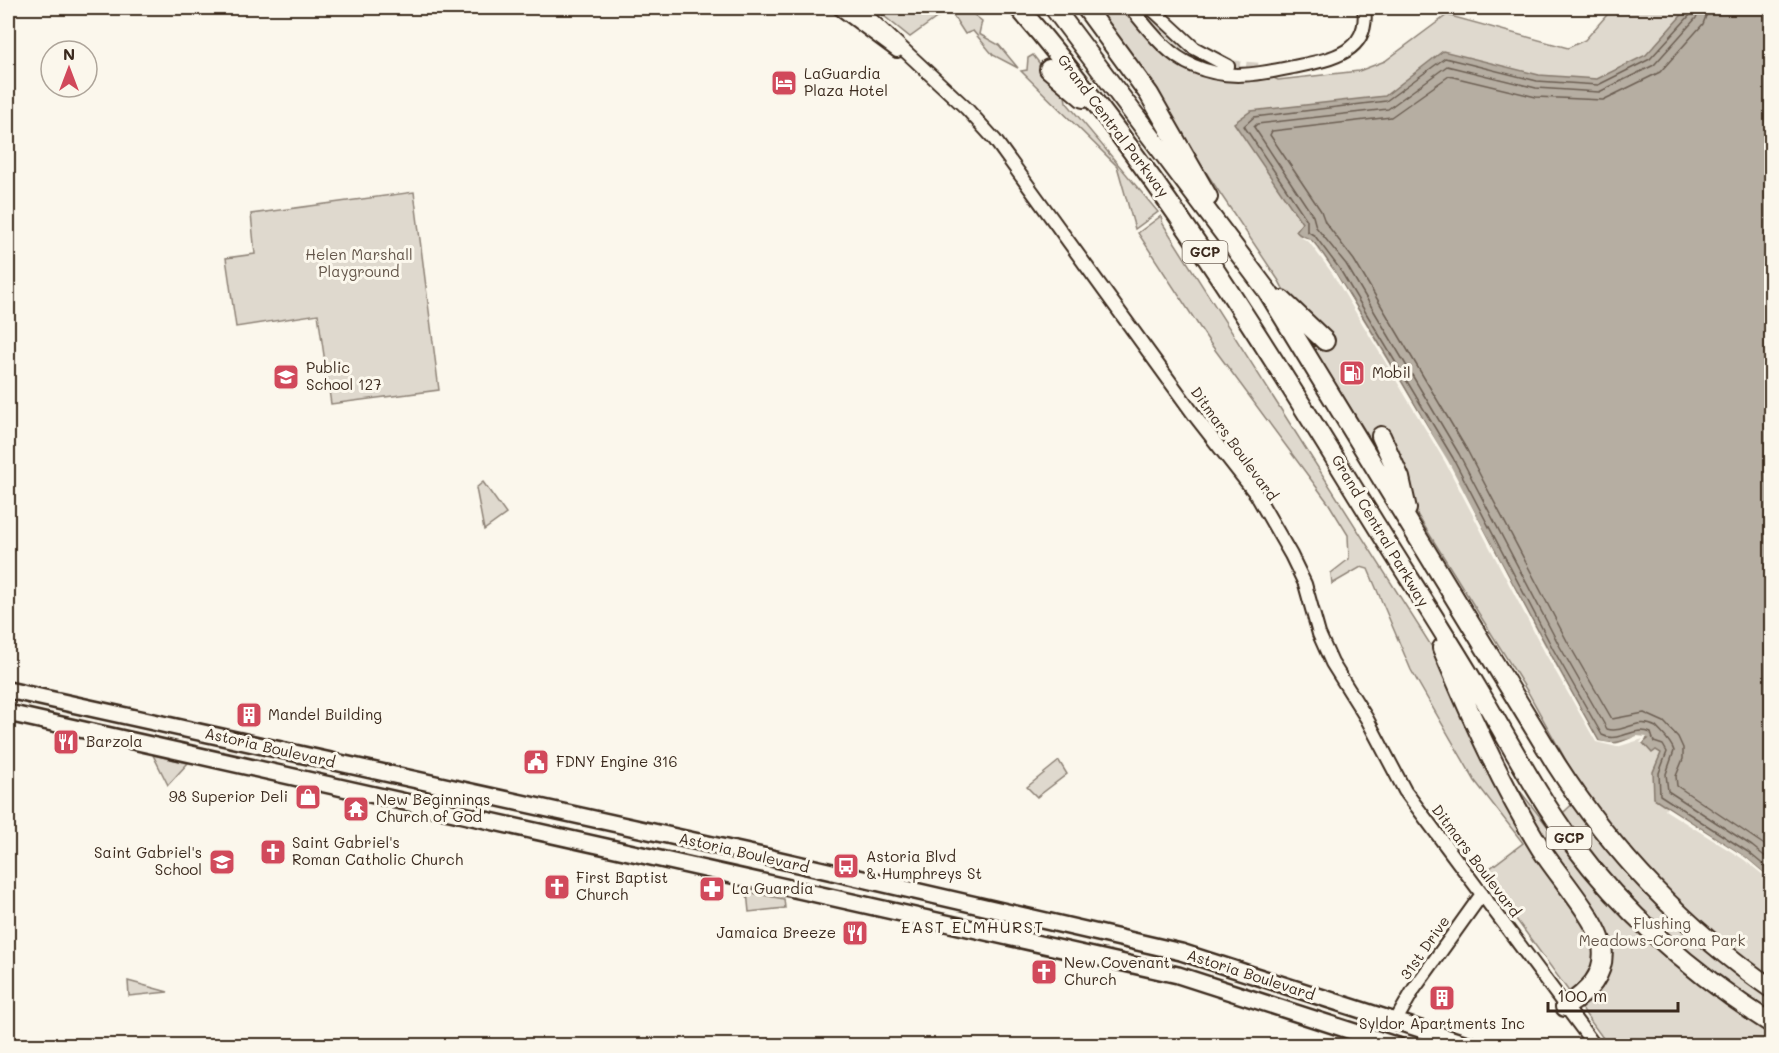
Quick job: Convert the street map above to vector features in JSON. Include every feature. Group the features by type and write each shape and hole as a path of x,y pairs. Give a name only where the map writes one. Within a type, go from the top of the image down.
{"highway":[{"name":"Grand Central Parkway","path":"1019,8 1112,122 1242,308 1423,603 1476,684 1539,795 1586,860 1668,946 1713,984 1772,1024"},
{"name":"Grand Central Parkway","path":"1054,8 1253,271 1556,764 1591,817 1648,884 1711,943 1772,987"},
{"path":"1086,8 1149,94 1233,243"},
{"path":"1049,69 1112,122"},
{"path":"1253,271 1325,341"},
{"path":"1381,436 1400,478 1410,525"},
{"path":"1423,603 1510,794 1541,849 1600,936 1603,958 1596,980 1587,992 1565,1007"}],"main road":[{"name":"Astoria Boulevard","path":"8,690 767,856 1181,952 1473,1046"},
{"name":"Astoria Boulevard","path":"8,713 1178,975 1388,1044"},
{"path":"1388,1044 1395,1022"}],"street":[{"name":"Ditmars Boulevard","path":"839,8 922,69"},
{"name":"Ditmars Boulevard","path":"859,8 966,108 994,140 1195,416 1256,494 1305,584 1319,634 1332,663 1367,718 1405,791 1595,1046"},
{"path":"1131,8 1156,38 1178,58 1205,70 1232,76 1258,74 1337,57 1353,46 1360,36 1364,23 1364,8"},
{"path":"1151,8 1194,48 1228,66"},
{"name":"31st Drive","path":"1395,1022 1414,990 1482,894"}],"green space":[{"path":"874,8 895,8 902,14 909,8 965,8 982,21 979,34 999,45 1018,68 993,55 973,31 965,34 949,9 910,37"},
{"name":"Flushing Meadows-Corona Park","path":"1096,8 1143,8 1194,58 1228,80 1272,77 1278,80 1359,71 1385,61 1447,15 1568,48 1585,40 1613,8 1771,8 1771,1045 1608,1045 1489,882 1491,880 1485,872 1523,843 1475,781 1411,670 1368,569 1361,567 1332,584 1331,573 1349,559 1348,535 1329,504 1210,343 1138,233 1161,216 1163,224 1432,647 1470,726 1514,787 1516,786 1548,827 1584,793 1529,694 1319,357 1279,281 1187,144 1155,87"},
{"path":"1033,55 1065,96 1066,102 1158,212 1135,229 1117,166 1021,71 1027,70 1028,58"},
{"name":"Helen Marshall Playground","path":"414,192 439,390 331,404 318,314 236,327 226,258 255,254 251,214"},
{"path":"483,482 506,514 484,530 476,488"},
{"path":"153,755 188,763 168,785"},
{"path":"1059,761 1067,774 1037,797 1027,787"},
{"path":"747,892 784,899 785,908 749,912"},
{"path":"128,981 168,992 129,996"}],"water":[{"path":"1688,8 1771,8 1771,879 1745,857 1654,798 1653,772 1661,753 1656,750 1652,753 1643,743 1648,739 1635,738 1612,743 1599,741 1405,387 1324,255 1311,240 1296,231 1302,223 1234,123 1251,111 1385,96 1443,51 1539,75 1597,79 1646,55"}],"pier":[{"path":"1299,236 1310,239 1334,271 1448,461 1548,652 1598,741 1617,744 1637,736 1647,737 1643,743 1640,743 1643,739 1617,747 1596,742 1545,653 1445,462 1332,273 1309,242"},
{"path":"1667,807 1745,857 1772,882 1743,859 1665,810"}],"tunnel":[{"path":"1228,66 1261,69"}],"place":[{"name":"LaGuardia Plaza Hotel","path":"784,83"},
{"name":"Mobil","path":"1352,373"},
{"name":"Public School 127","path":"286,377"},
{"name":"Mandel Building","path":"249,715"},
{"name":"Barzola","path":"66,742"},
{"name":"FDNY Engine 316","path":"536,762"},
{"name":"98 Superior Deli","path":"308,797"},
{"name":"New Beginnings Church of God","path":"356,809"},
{"name":"Saint Gabriel's Roman Catholic Church","path":"273,852"},
{"name":"Saint Gabriel's School","path":"222,862"},
{"name":"Astoria Blvd & Humphreys St","path":"846,866"},
{"name":"First Baptist Church","path":"557,887"},
{"name":"La Guardia","path":"712,889"},
{"name":"Jamaica Breeze","path":"855,933"},
{"name":"New Covenant Church","path":"1044,972"},
{"name":"Syldor Apartments Inc","path":"1442,998"}],"district":[{"name":"EAST ELMHURST","path":"973,927"}]}
